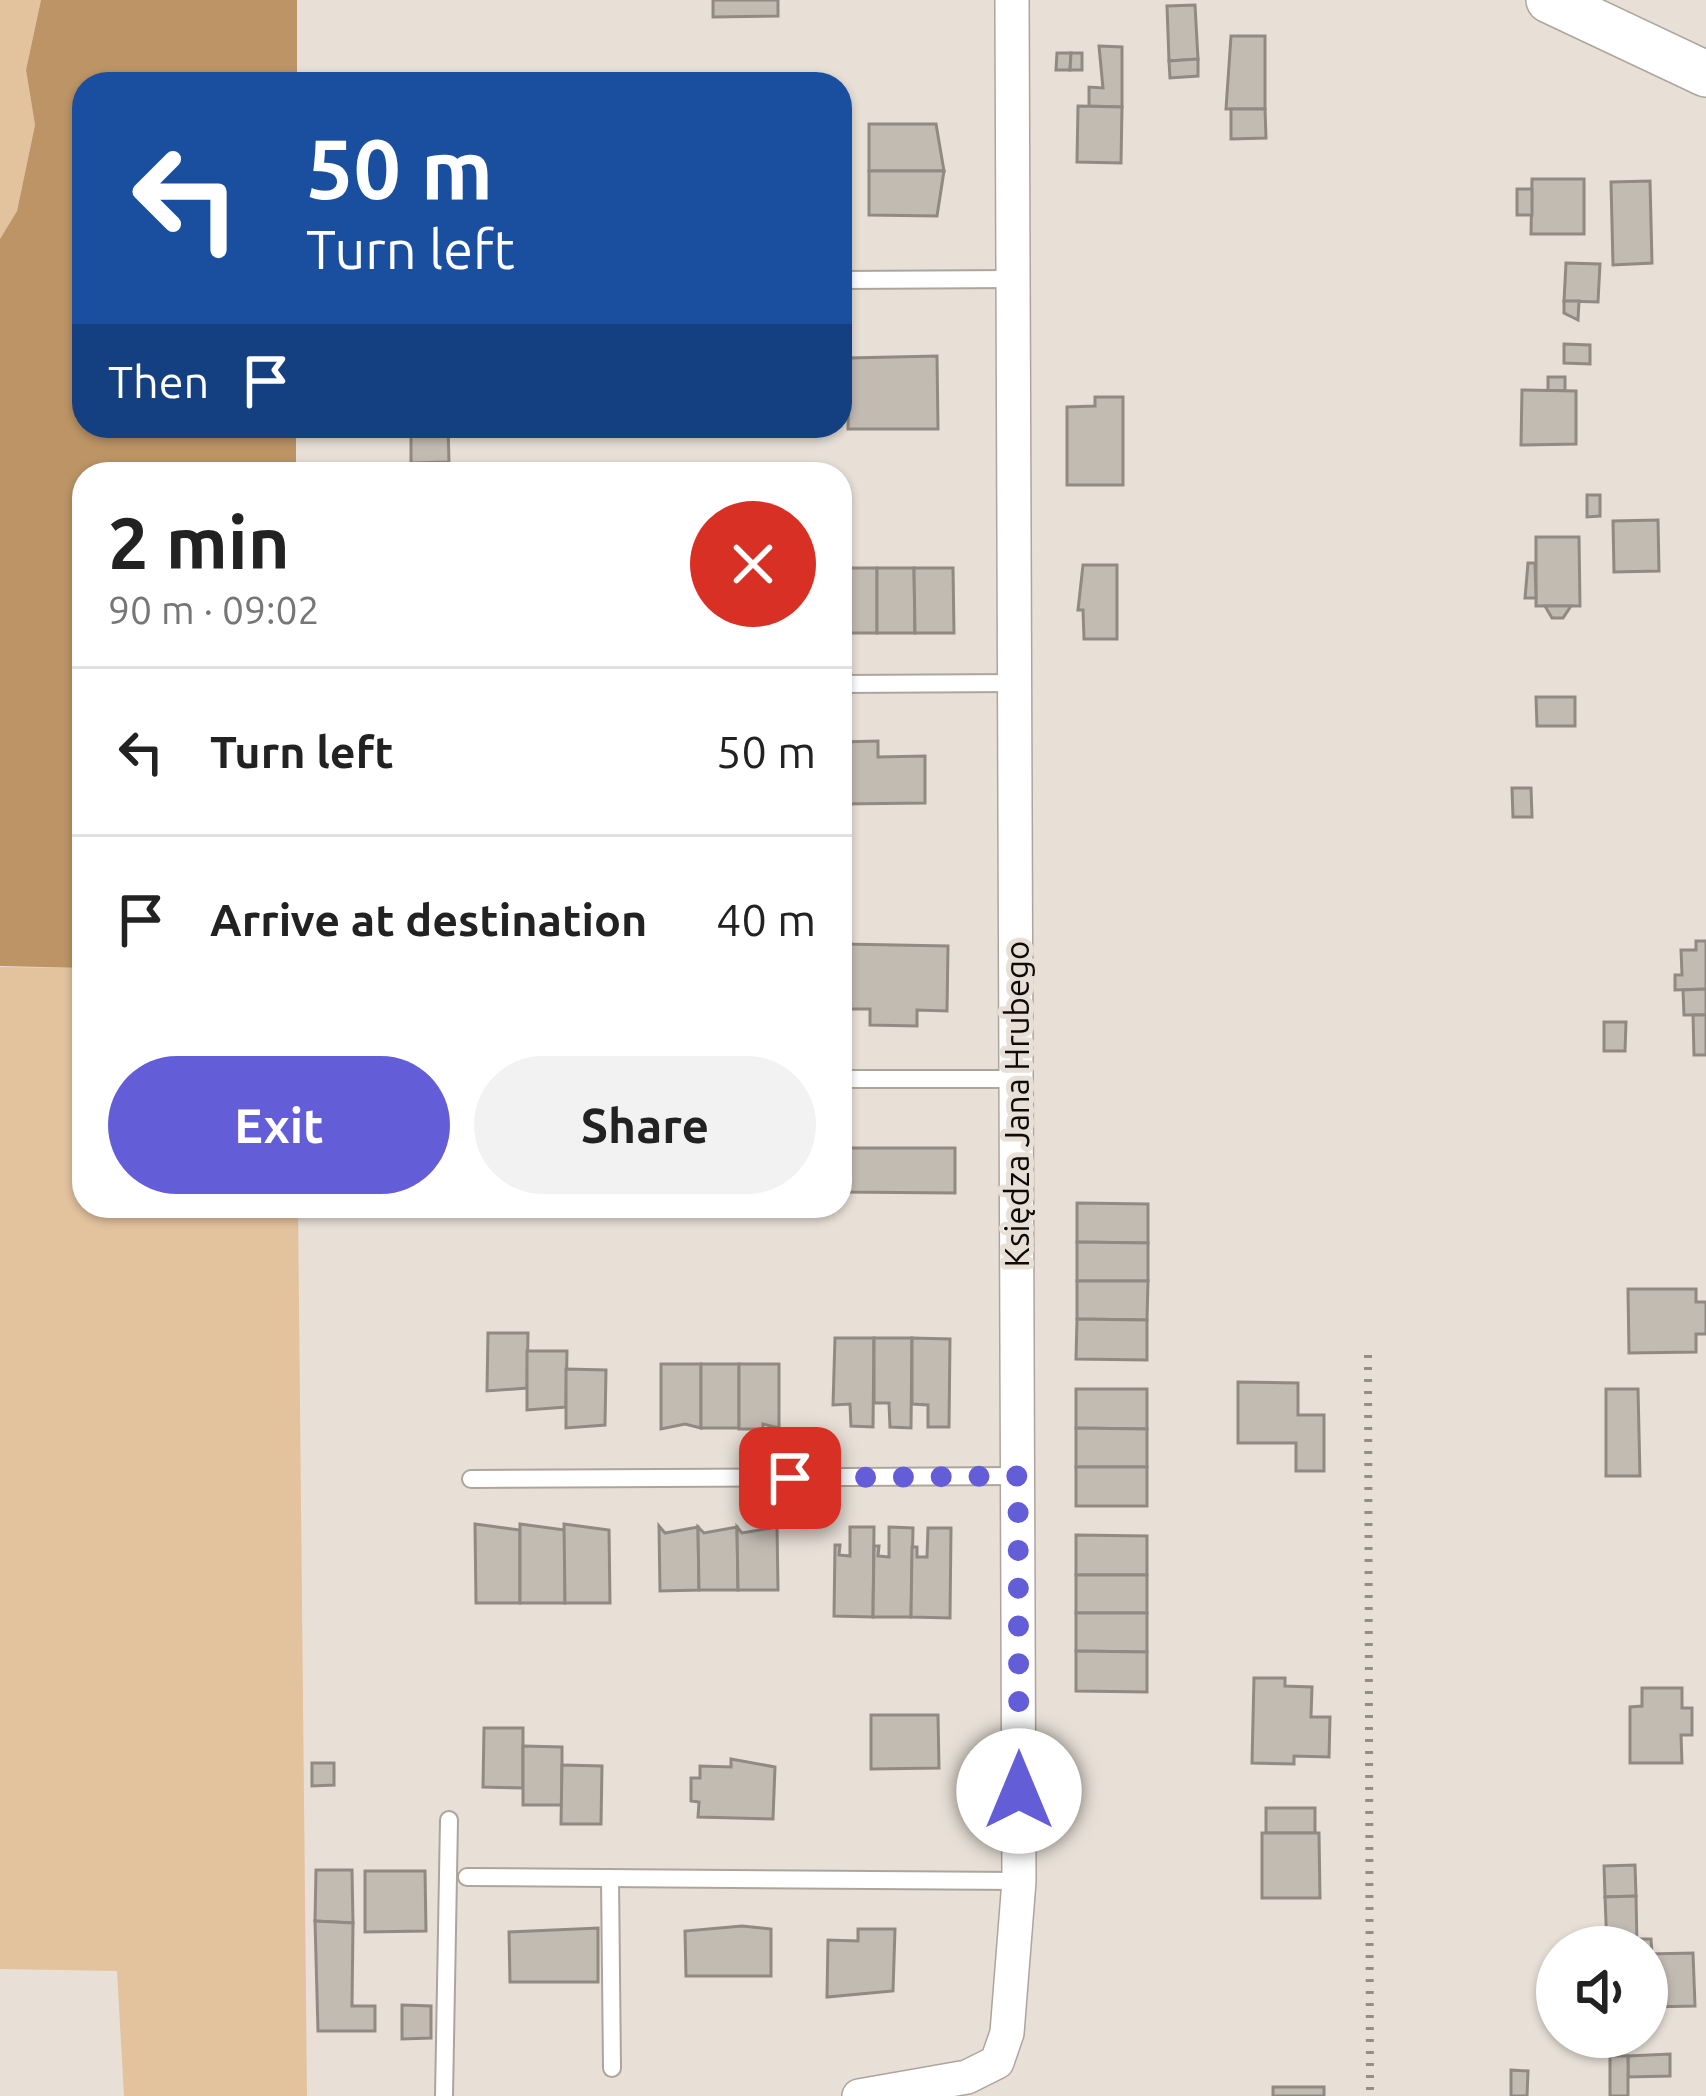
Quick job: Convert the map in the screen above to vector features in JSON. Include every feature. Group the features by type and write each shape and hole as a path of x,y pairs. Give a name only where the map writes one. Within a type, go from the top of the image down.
{"street":[{"name":"Księdza Jana Hrubego","path":"859,2096 967,2077 997,2062 1007,2032 1019,1881 1012,0"},
{"path":"1549,0 1706,74"}],"lane":[{"path":"852,280 1015,280"},
{"path":"852,684 1017,683"},
{"path":"852,1079 1017,1079"},
{"path":"471,1479 1018,1476"},
{"path":"444,2096 449,1820"},
{"path":"467,1877 1019,1881"},
{"path":"610,1878 612,2068"}],"path":[{"path":"1368,1355 1370,2096"}],"shaded area":[{"path":"0,0 41,0 26,70 35,125 17,211 0,239"},
{"path":"41,0 297,0 297,72 72,72 72,438 296,438 296,462 72,462 72,968 0,966 0,239 17,211 35,125 26,70"},
{"path":"0,967 72,968 72,1218 298,1218 307,2096 124,2096 117,1971 0,1969"}],"building":[{"path":"713,0 778,0 778,16 713,17"},
{"path":"1195,5 1198,59 1169,61 1167,6"},
{"path":"1231,36 1265,36 1265,109 1226,109"},
{"path":"1099,46 1122,47 1122,107 1089,106 1089,87 1103,88"},
{"path":"1057,53 1071,53 1070,70 1056,70"},
{"path":"1071,53 1082,53 1082,70 1070,70"},
{"path":"1198,59 1198,76 1170,78 1169,61"},
{"path":"1078,106 1122,107 1121,163 1077,162"},
{"path":"1231,109 1265,109 1266,138 1231,139"},
{"path":"869,124 936,124 944,171 869,171"},
{"path":"869,171 944,171 937,216 869,215"},
{"path":"1532,179 1584,179 1584,234 1531,234"},
{"path":"1650,181 1652,263 1613,265 1611,182"},
{"path":"1517,189 1532,189 1532,215 1517,215"},
{"path":"1566,263 1600,264 1598,302 1564,301"},
{"path":"1564,301 1579,301 1578,320 1564,313"},
{"path":"1564,344 1590,345 1590,364 1564,363"},
{"path":"937,356 938,429 852,429 852,358"},
{"path":"1548,377 1565,377 1565,391 1548,391"},
{"path":"1522,390 1576,391 1576,444 1521,445"},
{"path":"1095,397 1123,397 1123,485 1067,485 1067,407 1095,406"},
{"path":"411,438 448,438 449,462 411,462"},
{"path":"1587,495 1600,495 1600,516 1587,517"},
{"path":"1658,520 1659,571 1614,572 1613,521"},
{"path":"1536,537 1579,537 1580,606 1536,606"},
{"path":"1528,563 1535,563 1536,598 1525,598"},
{"path":"1083,565 1117,565 1117,639 1084,639 1083,610 1078,610"},
{"path":"852,568 877,568 877,633 852,633"},
{"path":"877,568 914,568 915,633 877,633"},
{"path":"914,568 953,568 954,633 915,633"},
{"path":"1545,606 1571,606 1563,618 1552,618"},
{"path":"1536,697 1575,697 1575,726 1537,726"},
{"path":"878,741 878,757 925,756 925,803 852,804 852,742"},
{"path":"1512,788 1531,788 1532,817 1513,817"},
{"path":"1696,941 1706,941 1706,989 1675,990 1675,975 1682,975 1681,950 1696,950"},
{"path":"852,944 948,946 947,1011 917,1010 917,1026 870,1025 870,1009 852,1009"},
{"path":"1706,989 1706,1015 1684,1015 1683,990"},
{"path":"1693,1015 1706,1015 1706,1055 1694,1055"},
{"path":"1604,1022 1626,1022 1625,1051 1604,1051"},
{"path":"852,1148 955,1148 955,1193 852,1192"},
{"path":"1077,1203 1148,1204 1148,1243 1077,1242"},
{"path":"1077,1242 1148,1243 1148,1281 1077,1281"},
{"path":"1077,1281 1148,1281 1147,1320 1077,1319"},
{"path":"1628,1289 1696,1289 1696,1302 1706,1302 1706,1334 1696,1334 1696,1352 1629,1353"},
{"path":"1077,1319 1147,1320 1147,1360 1076,1359"},
{"path":"488,1333 528,1333 527,1388 487,1391"},
{"path":"835,1338 874,1338 873,1427 851,1426 850,1404 833,1405"},
{"path":"874,1338 912,1338 911,1428 890,1427 889,1403 874,1403"},
{"path":"912,1338 950,1339 949,1427 928,1427 928,1405 912,1404"},
{"path":"527,1351 567,1351 566,1407 527,1410"},
{"path":"661,1364 701,1364 701,1428 685,1424 661,1429"},
{"path":"701,1364 739,1364 739,1428 701,1428"},
{"path":"739,1364 779,1364 779,1428 763,1424 763,1429 739,1429"},
{"path":"566,1369 606,1370 605,1425 566,1428"},
{"path":"1238,1382 1298,1383 1298,1415 1324,1415 1324,1471 1296,1471 1296,1443 1238,1443"},
{"path":"1076,1389 1147,1389 1147,1429 1076,1428"},
{"path":"1606,1389 1638,1389 1640,1476 1606,1476"},
{"path":"1076,1428 1147,1429 1147,1467 1076,1467"},
{"path":"1076,1467 1147,1467 1147,1506 1076,1506"},
{"path":"475,1524 520,1530 520,1603 476,1603"},
{"path":"520,1524 565,1530 565,1603 520,1603"},
{"path":"564,1524 609,1530 610,1603 565,1603"},
{"path":"659,1526 665,1533 698,1527 699,1590 660,1591"},
{"path":"698,1527 704,1533 737,1527 738,1590 699,1590"},
{"path":"737,1527 742,1533 777,1527 778,1590 738,1590"},
{"path":"850,1527 874,1527 873,1617 834,1616 835,1545 840,1545 839,1555 850,1556"},
{"path":"889,1527 913,1528 911,1617 873,1617 874,1546 879,1546 878,1556 889,1557"},
{"path":"928,1528 951,1528 950,1618 911,1617 912,1547 917,1547 917,1557 927,1557"},
{"path":"1076,1535 1147,1536 1147,1575 1076,1575"},
{"path":"1076,1575 1147,1575 1147,1613 1076,1613"},
{"path":"1076,1613 1147,1613 1147,1652 1076,1651"},
{"path":"1076,1651 1147,1652 1147,1692 1076,1691"},
{"path":"1254,1678 1285,1678 1285,1686 1312,1687 1311,1717 1330,1717 1329,1757 1294,1756 1294,1764 1252,1763"},
{"path":"1642,1688 1682,1688 1682,1708 1692,1708 1692,1735 1681,1735 1682,1763 1630,1763 1630,1707 1642,1706"},
{"path":"871,1715 938,1715 939,1768 871,1769"},
{"path":"484,1728 523,1728 523,1788 483,1787"},
{"path":"523,1746 562,1747 562,1805 523,1805"},
{"path":"731,1759 775,1767 773,1819 698,1817 699,1802 691,1801 691,1778 700,1778 700,1766 731,1767"},
{"path":"312,1763 334,1763 334,1785 312,1786"},
{"path":"562,1765 602,1766 601,1824 561,1824"},
{"path":"1266,1808 1315,1808 1315,1833 1266,1833"},
{"path":"1262,1833 1319,1833 1320,1898 1262,1898"},
{"path":"1635,1865 1636,1896 1605,1897 1604,1866"},
{"path":"316,1870 352,1870 353,1923 315,1921"},
{"path":"365,1871 425,1871 426,1931 365,1932"},
{"path":"1636,1896 1637,1926 1606,1926 1605,1897"},
{"path":"315,1921 353,1923 352,2006 375,2006 375,2031 318,2031"},
{"path":"742,1926 771,1929 771,1976 686,1976 685,1931"},
{"path":"598,1928 598,1982 510,1982 509,1932"},
{"path":"858,1929 895,1929 893,1991 827,1997 828,1940 858,1941"},
{"path":"1693,1953 1695,2006 1668,2007 1668,1954"},
{"path":"402,2005 431,2006 431,2038 402,2039"},
{"path":"1668,2054 1670,2076 1628,2077 1628,2058 1668,2058"},
{"path":"1610,2058 1628,2058 1628,2096 1610,2096"},
{"path":"1511,2070 1528,2071 1527,2096 1511,2096"},
{"path":"1273,2087 1324,2087 1324,2096 1273,2096"}],"route":[{"path":"790,1478 1018,1476 1019,1791"}]}
